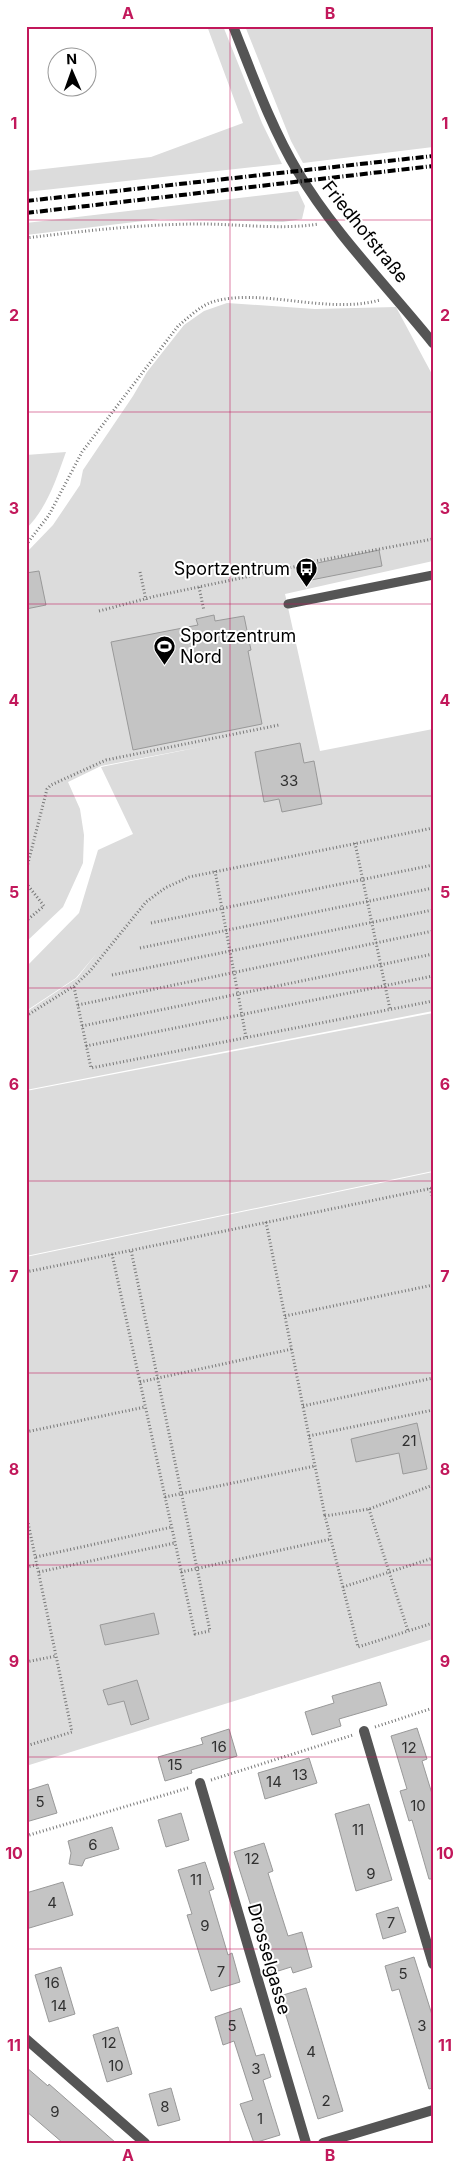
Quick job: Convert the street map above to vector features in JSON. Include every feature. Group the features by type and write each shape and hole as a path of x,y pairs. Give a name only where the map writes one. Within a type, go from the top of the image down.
{"street":[{"name":"Friedhofstraße","path":"233,26 275,129 298,171 332,222 433,343"},
{"path":"364,1731 433,1964"},
{"name":"Drosselgasse","path":"200,1783 306,2143"},
{"path":"26,2039 145,2143"},
{"path":"323,2143 433,2110"}],"lane":[{"path":"288,604 433,575"}],"path":[{"path":"26,238 158,225 202,224 280,228 332,222"},
{"path":"26,545 49,515 82,452 172,334 196,311 211,302 229,299 261,298 316,304 369,303 395,296"},
{"path":"99,612 156,596 306,563 433,539"},
{"path":"140,572 146,600"},
{"path":"199,587 204,611"},
{"path":"26,870 47,789 51,785 106,760 279,725"},
{"path":"26,1016 74,986 90,971 146,902 165,888 189,877 433,828"},
{"path":"355,843 390,1009"},
{"path":"151,924 433,865"},
{"path":"215,872 246,1038"},
{"path":"26,883 44,906 26,921"},
{"path":"140,948 433,888"},
{"path":"112,976 433,910"},
{"path":"78,1005 433,932"},
{"path":"82,1026 433,954"},
{"path":"86,1046 433,976"},
{"path":"74,986 91,1068 433,1001"},
{"path":"26,1272 431,1188 433,1200"},
{"path":"266,1222 325,1516 358,1647 433,1623"},
{"path":"112,1254 195,1634 210,1631 132,1250"},
{"path":"285,1316 433,1285"},
{"path":"140,1382 292,1349"},
{"path":"303,1406 433,1378"},
{"path":"26,1432 145,1407"},
{"path":"309,1436 433,1410"},
{"path":"165,1497 315,1466"},
{"path":"325,1516 369,1509 433,1486"},
{"path":"369,1509 408,1631"},
{"path":"26,1513 72,1732 26,1746"},
{"path":"36,1557 172,1527"},
{"path":"181,1572 331,1539"},
{"path":"39,1572 175,1543"},
{"path":"343,1587 433,1558"},
{"path":"26,1567 37,1564"},
{"path":"26,1662 56,1656"},
{"path":"394,1721 433,1708"},
{"path":"237,1771 314,1748"},
{"path":"26,1836 183,1790"}],"shaded area":[{"path":"207,26 223,26 262,123 282,164 26,192 26,171 151,157 243,123"},
{"path":"245,26 433,26 433,147 303,163 291,141"},
{"path":"298,191 305,206 302,219 283,222 160,219 26,235 26,223"},
{"path":"227,303 315,309 396,307 433,376 433,561 285,594 320,751 433,729 433,1011 26,1090 26,1012 77,978 97,953 76,978 26,1011 26,967 79,913 98,850 133,834 101,767 205,746 101,766 68,782 80,809 84,835 83,863 63,907 26,942 26,553 53,525 80,485 83,470 147,372 184,325 204,311"},
{"path":"66,452 45,503 26,529 26,455"},
{"path":"433,1013 433,1171 26,1256 26,1091"},
{"path":"433,1172 433,1639 26,1766 26,1257"}],"building":[{"path":"379,550 382,566 311,580 308,565"},
{"path":"39,571 46,605 26,609 26,573"},
{"path":"214,615 215,621 244,616 251,650 248,651 262,724 133,750 111,642 198,625 196,619"},
{"path":"300,743 304,763 314,761 322,804 282,812 279,799 264,802 255,752"},
{"path":"417,1423 427,1469 403,1474 399,1453 356,1462 351,1439"},
{"path":"154,1613 159,1634 105,1645 100,1625"},
{"path":"137,1680 149,1719 131,1725 124,1701 108,1705 103,1690"},
{"path":"380,1682 387,1705 339,1719 341,1726 312,1735 305,1712 334,1703 332,1696"},
{"path":"417,1728 427,1759 422,1761 433,1797 433,1879 429,1879 412,1820 409,1821 400,1791 407,1789 391,1736"},
{"path":"229,1729 237,1756 191,1770 192,1773 165,1781 158,1757 203,1744 201,1738"},
{"path":"309,1758 317,1783 265,1799 258,1773"},
{"path":"48,1784 57,1813 26,1822 26,1791"},
{"path":"369,1804 392,1880 356,1891 335,1814"},
{"path":"181,1813 189,1840 166,1847 158,1820"},
{"path":"112,1827 119,1849 85,1859 82,1866 69,1864 71,1853 68,1841"},
{"path":"264,1843 273,1871 268,1873 288,1936 302,1932 312,1967 293,1973 291,1967 272,1973 234,1852"},
{"path":"205,1862 214,1889 209,1891 228,1955 232,1953 240,1982 211,1991 187,1915 192,1914 178,1870"},
{"path":"63,1882 73,1915 26,1929 26,1893"},
{"path":"398,1907 406,1932 383,1939 376,1914"},
{"path":"414,1957 433,2018 433,2088 429,2089 399,1989 392,1991 385,1966"},
{"path":"61,1967 75,2014 49,2022 35,1975"},
{"path":"306,1988 343,2111 318,2119 280,1996"},
{"path":"241,2008 256,2056 264,2054 271,2077 263,2080 280,2135 254,2143 240,2104 253,2100 234,2041 223,2045 215,2017"},
{"path":"118,2027 132,2074 107,2082 93,2035"},
{"path":"26,2067 48,2086 49,2084 116,2143 63,2143 26,2111"},
{"path":"171,2088 180,2120 158,2126 149,2094"}],"railway":[{"path":"26,201 433,156"},
{"path":"26,213 433,166"}],"place":[{"name":"Sportzentrum","path":"306,588"},
{"name":"Sportzentrum Nord","path":"164,665"}]}
